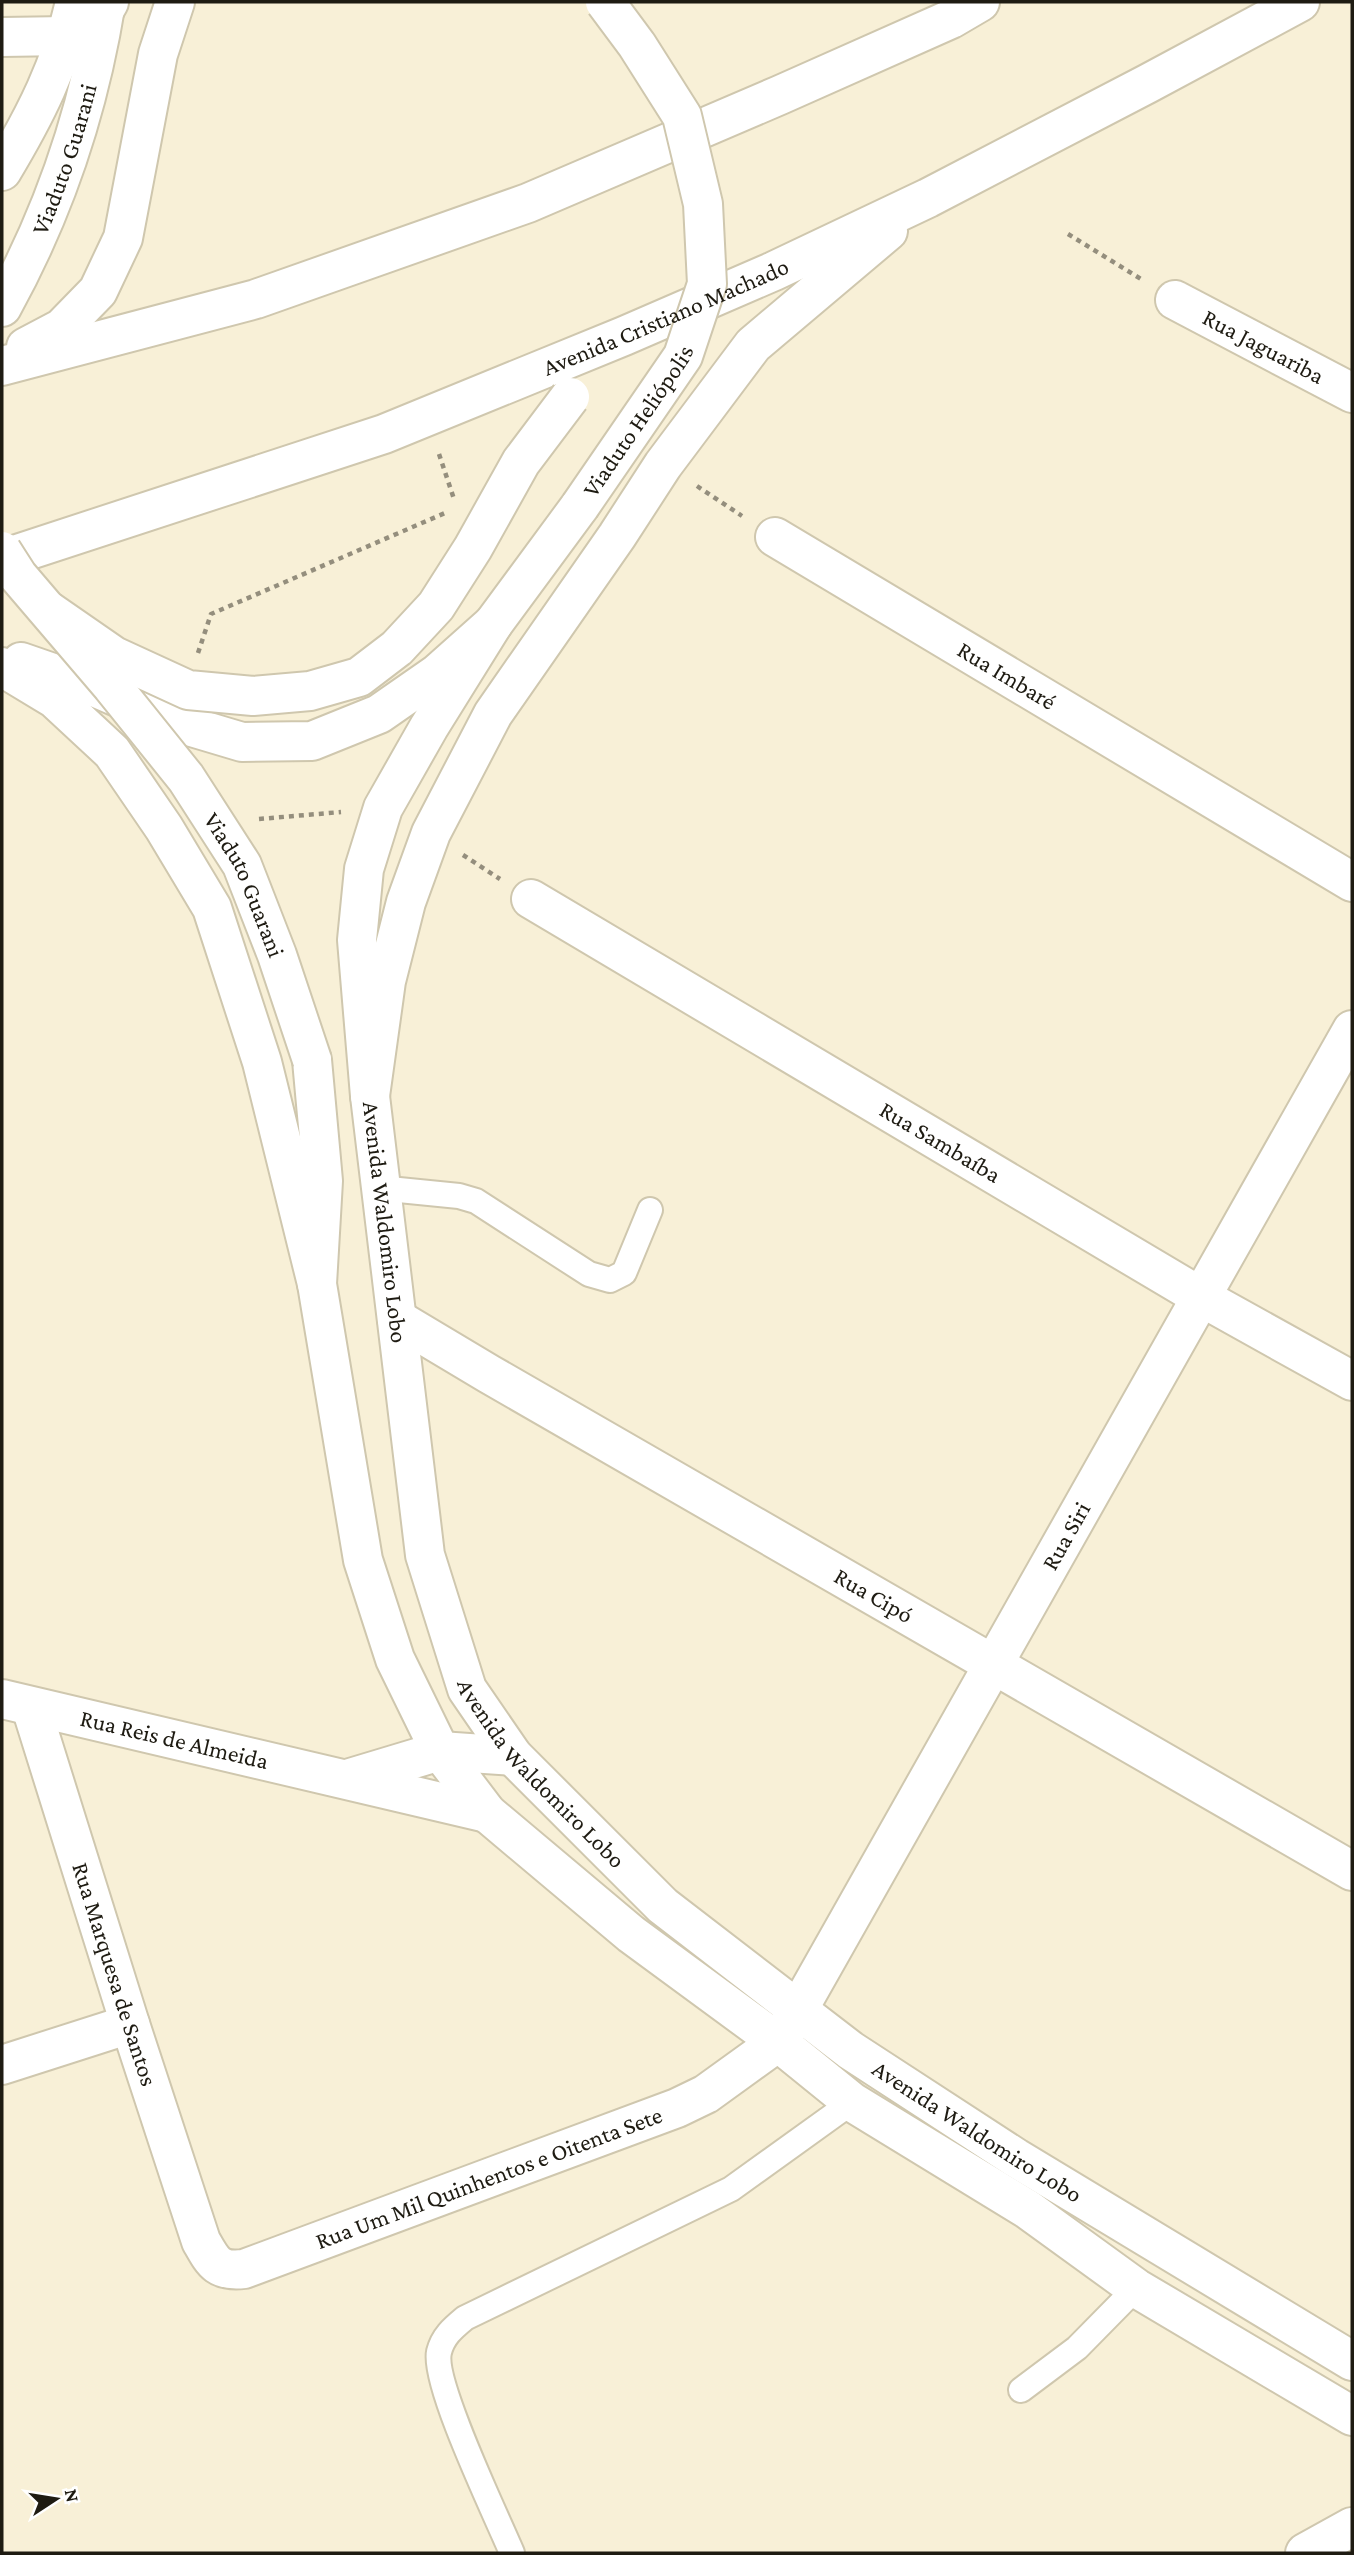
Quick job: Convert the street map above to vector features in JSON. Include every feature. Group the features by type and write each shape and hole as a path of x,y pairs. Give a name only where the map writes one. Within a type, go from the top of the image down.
{"main road":[{"path":"2,360 62,328 98,291 123,238 158,54 174,2"},
{"name":"Viaduto Heliópolis","path":"383,808 493,624 580,506 683,356 707,284 703,204 682,116 637,45 605,2"},
{"path":"2,366 256,299 528,203 805,84 951,19 980,2"},
{"name":"Avenida Cristiano Machado","path":"2,559 384,434 624,337 774,271 928,198 1300,2"},
{"path":"2,37 93,10"},
{"path":"2,171 93,10"},
{"name":"Viaduto Guarani","path":"2,307 23,270 56,195 84,103 93,10"},
{"path":"370,1096 386,982 406,902 431,833 492,714 617,536 663,465 753,345 928,198"},
{"name":"Rua Jaguariba","path":"1175,300 1352,393"},
{"path":"49,611 114,656 188,690 253,696 310,691 359,677 397,648 436,606 473,548 521,462 570,397 624,337"},
{"name":"Rua Imbaré","path":"775,537 1352,882"},
{"name":"Viaduto Guarani","path":"2,551 18,576 186,778 242,865 277,955 312,1060 323,1181 317,1284"},
{"path":"2,657 36,666 99,689 175,722 242,742 312,741 379,714 439,673 493,624"},
{"path":"2,667 55,699 113,752 164,828 212,908 262,1062 317,1284"},
{"name":"Avenida Waldomiro Lobo","path":"383,808 364,869 357,940 370,1096 425,1555 467,1689 513,1756 663,1906 850,2050 1016,2158 1352,2361"},
{"name":"Rua Sambaíba","path":"531,899 1201,1297 1352,1381"},
{"name":"Rua Siri","path":"778,2042 1352,1030"},
{"name":"Avenida Waldomiro Lobo","path":"317,1284 363,1560 395,1659 440,1751 487,1813 631,1934 778,2042 852,2102 1027,2208 1136,2288 1352,2416"},
{"name":"Rua Cipó","path":"397,1318 489,1374 1352,1871"},
{"name":"Rua Reis de Almeida","path":"16,1703 487,1813"},
{"name":"Rua Marquesa de Santos","path":"16,1703 130,2024 201,2241"},
{"name":"Rua Reis de Almeida","path":"345,1779 440,1751 513,1756"},
{"path":"2,2065 130,2024"},
{"name":"Rua Um Mil Quinhentos e Oitenta Sete","path":"201,2241 213,2262 228,2271 244,2269 677,2108 706,2094 778,2042"},
{"path":"1305,2553 1352,2527"}],"lane":[{"path":"379,1188 459,1196 476,1201 589,1274 610,1280 624,1273 650,1210"},
{"path":"512,2553 444,2392 439,2353 448,2332 465,2318 731,2189 852,2102"},
{"path":"1021,2390 1077,2348 1136,2288"}],"path":[{"path":"1068,234 1175,300"},
{"path":"663,465 775,537"}]}
